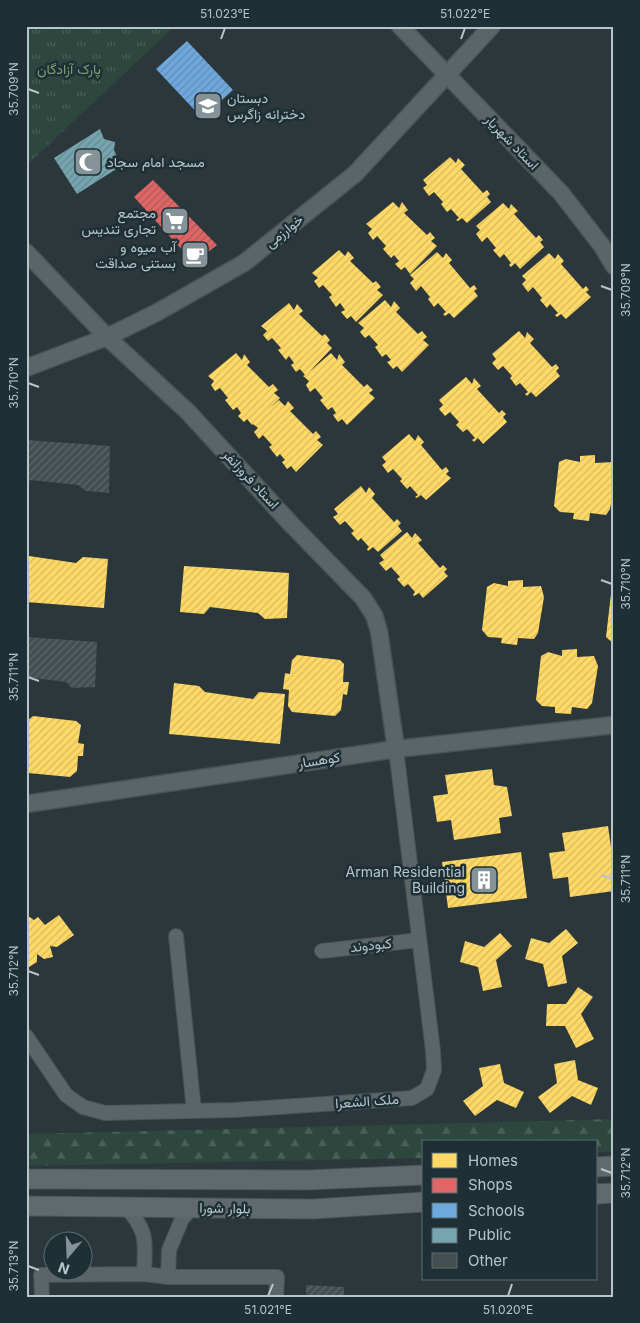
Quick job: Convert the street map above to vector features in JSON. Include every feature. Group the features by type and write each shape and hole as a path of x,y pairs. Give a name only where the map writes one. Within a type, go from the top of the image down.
{"main road":[{"path":"598,1166 614,1166"},
{"name":"بلوار شورا","path":"26,1179 307,1180 422,1175"},
{"path":"598,1194 614,1194"},
{"name":"بلوار شورا","path":"26,1206 313,1209 422,1202"}],"street":[{"name":"استاد شهریار","path":"400,26 561,192 602,246 614,266"},
{"name":"خوارزمی","path":"26,368 107,337 156,313 244,262 355,174 492,26"},
{"name":"استاد فروزانفر","path":"26,252 107,337 188,412 363,598 374,615 379,631 396,749"},
{"name":"کوهسار","path":"26,804 396,749 614,725"},
{"name":"ملک الشعرا","path":"26,1036 66,1095 83,1107 105,1113 234,1110 412,1098 427,1089 434,1070 433,1051 396,749"},
{"path":"176,936 194,1111"},
{"name":"کبودوند","path":"322,951 419,940"},
{"path":"125,1206 138,1221 145,1240 144,1274"},
{"path":"168,1277 169,1250 182,1219 192,1207"},
{"path":"42,1297 41,1275 144,1274 168,1277 277,1277 276,1297"}],"green space":[{"name":"پارک آزادگان","path":"26,26 175,26 26,166"},
{"path":"614,1119 614,1152 598,1152 598,1140 422,1140 422,1158 26,1166 26,1134"}],"building: Homes":[{"path":"450,157 456,163 458,158 465,165 461,169 483,193 487,190 490,194 487,197 491,202 467,223 462,218 458,221 456,220 459,218 451,209 447,212 441,204 443,202 434,192 429,196 423,188 427,185 423,180"},
{"path":"393,202 399,208 402,202 408,210 404,213 427,235 430,232 435,238 431,241 437,246 410,274 405,267 401,270 395,264 399,261 394,255 391,258 383,249 386,246 377,236 373,240 368,233 372,229 366,224"},
{"path":"503,203 509,209 511,204 518,211 514,214 536,238 539,235 543,240 540,242 544,247 520,269 515,263 511,267 509,265 511,263 504,254 500,258 493,250 496,248 487,237 482,242 476,234 480,230 476,226"},
{"path":"339,250 345,256 348,251 354,258 350,261 373,283 376,281 381,287 377,290 383,295 356,322 351,316 347,319 341,312 345,310 340,303 336,307 329,297 332,295 323,285 319,288 314,281 318,278 312,273"},
{"path":"437,252 443,258 446,253 452,260 449,263 470,288 474,285 477,289 474,291 478,296 454,318 449,313 445,316 443,314 446,312 438,303 434,307 428,299 430,297 421,286 416,291 410,283 414,279 410,275"},
{"path":"549,253 555,259 558,254 564,261 561,264 583,289 586,286 589,290 586,292 591,297 566,319 561,314 557,317 555,315 558,313 550,304 547,308 533,287 528,292 522,284 526,280 522,276"},
{"path":"385,300 391,307 394,301 400,308 396,312 418,334 422,331 427,337 423,340 429,345 402,372 397,366 393,369 387,362 391,360 386,354 382,357 375,347 378,345 369,335 365,338 360,332 364,328 358,323"},
{"path":"289,303 294,310 297,304 303,311 299,314 322,336 325,334 330,340 327,343 332,348 310,371 331,353 337,360 339,354 345,362 342,365 364,387 367,384 373,390 369,393 375,398 347,425 342,419 338,422 333,415 336,413 332,407 328,410 320,400 323,398 315,388 310,392 306,385 309,381 303,376 305,375 300,369 296,372 291,365 294,363 289,356 286,360 278,350 281,348 272,338 268,341 263,335 267,331 261,326"},
{"path":"519,331 525,338 527,332 534,339 530,343 552,367 556,364 559,368 556,371 560,376 536,397 531,392 527,396 525,394 528,392 520,383 516,386 510,378 512,376 503,366 498,370 492,363 496,359 492,354"},
{"path":"236,353 242,360 244,354 250,362 247,365 269,387 273,384 278,390 274,393 280,398 269,409 279,400 285,406 288,401 294,408 290,411 313,434 316,431 321,437 317,440 323,445 296,472 291,466 287,469 282,462 285,460 280,454 277,457 269,447 272,445 263,435 259,439 254,432 258,428 247,419 244,422 238,416 241,413 237,407 233,410 225,400 228,398 220,388 215,391 211,385 214,381 208,376"},
{"path":"466,377 472,384 474,378 481,386 477,389 499,413 502,410 506,414 503,417 507,422 483,444 478,438 474,442 472,440 475,438 467,429 463,432 456,425 459,422 450,412 445,416 439,409 443,405 439,400"},
{"path":"409,434 415,441 418,435 424,442 421,445 442,470 446,467 449,471 446,474 451,478 426,500 421,495 417,498 415,497 418,495 410,486 407,489 400,481 402,479 393,469 388,473 382,465 386,462 382,457"},
{"path":"595,455 595,463 613,462 614,465 614,486 610,509 606,515 590,513 589,521 573,519 574,513 560,512 554,506 559,462 566,459 580,462 580,456"},
{"path":"361,486 366,493 369,487 375,494 372,498 394,522 397,519 401,523 398,526 402,531 378,552 373,547 368,551 369,547 361,538 358,541 351,533 354,531 345,521 340,525 333,517 338,514 334,509"},
{"path":"407,532 412,538 415,533 422,540 418,543 440,568 443,565 447,569 444,572 448,576 423,598 419,593 414,596 415,592 408,584 404,587 397,579 400,577 391,567 386,571 379,563 384,560 380,555"},
{"path":"26,554 76,563 83,557 108,559 104,608 26,602"},
{"path":"184,566 289,573 287,618 265,619 258,613 210,607 204,614 180,612"},
{"path":"523,580 523,587 541,586 544,597 538,633 534,639 518,638 517,645 501,643 502,638 488,637 482,630 487,587 494,583 508,586 508,581"},
{"path":"614,592 614,644 606,637 611,594"},
{"path":"577,649 577,657 594,656 598,666 592,703 587,709 572,707 571,714 555,713 555,707 542,706 536,700 541,656 548,652 562,656 562,650"},
{"path":"297,655 340,660 344,664 343,682 349,682 347,695 343,694 341,710 335,716 292,712 288,706 289,690 283,689 285,673 290,674 292,660"},
{"path":"174,683 199,686 205,692 253,699 259,692 285,694 280,744 169,734"},
{"path":"33,716 76,721 81,725 78,743 84,744 83,756 78,756 77,771 70,777 28,773 26,771 27,721"},
{"path":"492,769 494,785 507,787 512,816 499,818 501,833 454,840 451,820 437,822 433,796 448,794 445,775"},
{"path":"608,826 611,847 614,847 614,891 570,897 568,877 553,879 549,853 565,851 562,833"},
{"name":"Arman Residential Building","path":"521,852 527,898 448,908 442,862"},
{"path":"59,915 74,935 57,947 50,946 53,957 44,959 37,954 37,962 26,969 26,918 28,916 34,920 38,917 45,925"},
{"path":"566,929 578,943 562,956 567,983 548,987 543,964 525,959 531,938 549,943"},
{"path":"500,933 512,946 496,960 502,987 483,991 478,967 460,962 465,941 484,947"},
{"path":"578,987 593,997 581,1014 594,1039 576,1048 565,1026 546,1026 547,1004 566,1004"},
{"path":"575,1060 578,1080 598,1088 591,1105 572,1096 550,1113 538,1097 557,1083 554,1064"},
{"path":"500,1064 504,1083 524,1092 516,1108 497,1100 475,1116 463,1101 483,1086 479,1068"}],"building: Shops":[{"name":"مجتمع تجاری تندیس","path":"153,180 217,245 194,263 134,197"}],"building: Schools":[{"path":"187,41 233,90 202,118 156,69"}],"building: Public":[{"name":"مسجد امام سجاد","path":"100,129 104,139 115,142 114,150 121,166 77,194 54,158"}],"building: Other":[{"path":"26,440 110,446 109,493 86,491 78,485 31,480 26,482"},
{"path":"26,637 97,642 95,687 72,688 66,682 26,677"},
{"path":"306,1285 344,1287 344,1297 306,1297"}],"place":[{"name":"دبستان دخترانه زاگرس","path":"208,106"},
{"name":"مسجد امام سجاد","path":"88,162"},
{"name":"مجتمع تجاری تندیس","path":"175,221"},
{"name":"آب میوه و بستنی صداقت","path":"195,255"},
{"name":"Arman Residential Building","path":"484,880"}]}
